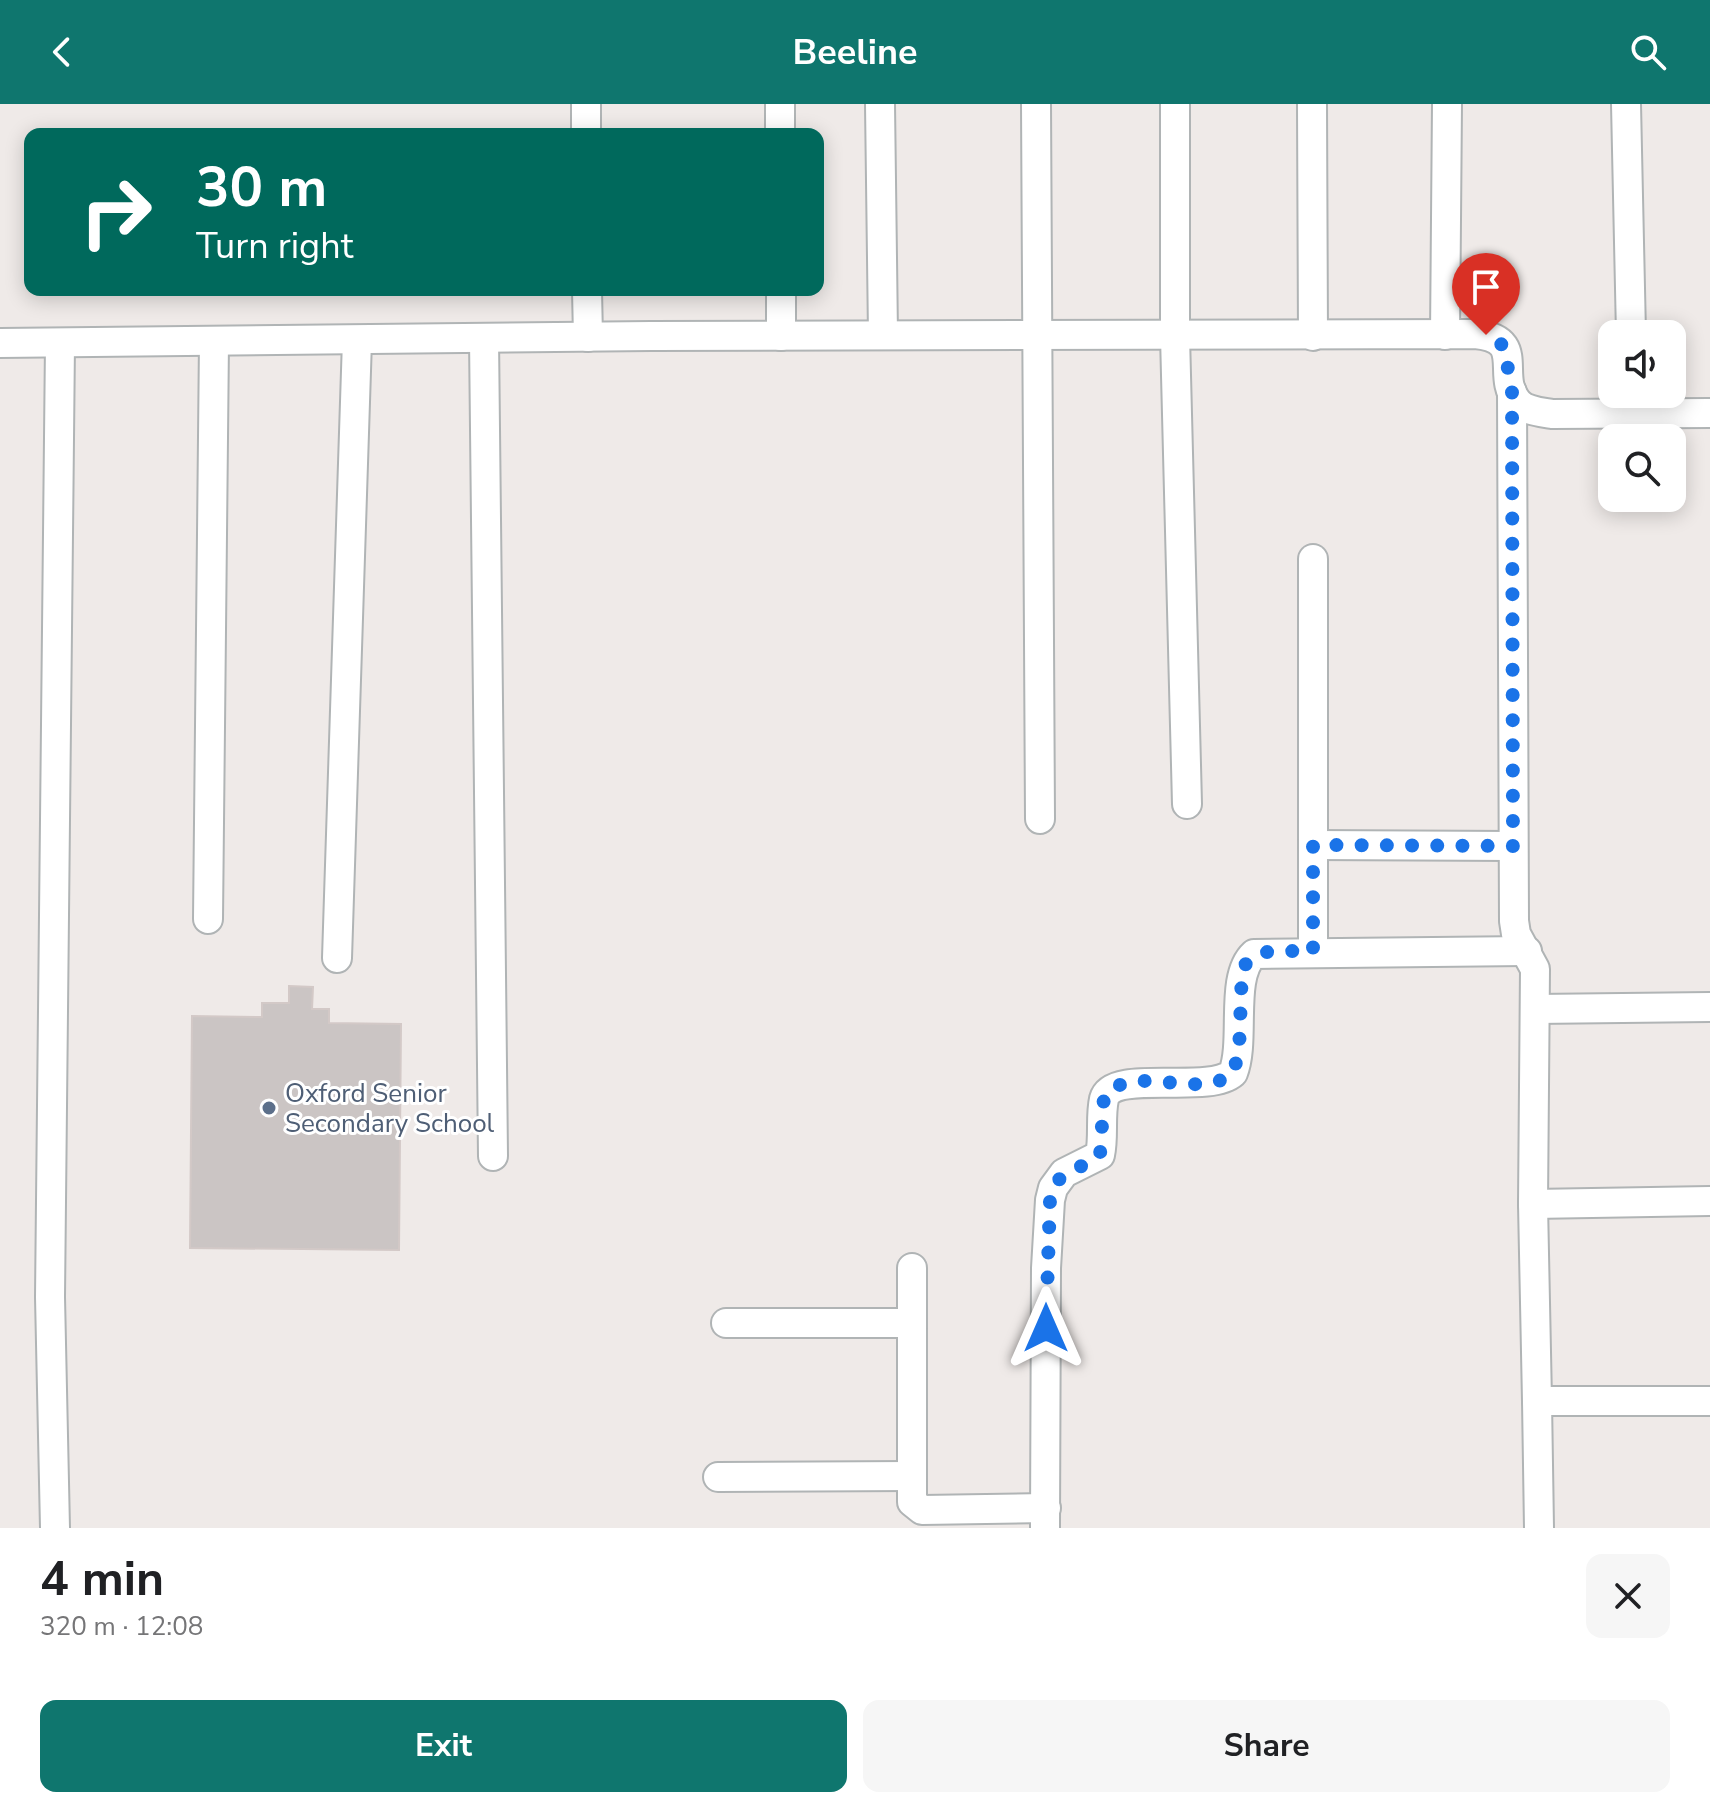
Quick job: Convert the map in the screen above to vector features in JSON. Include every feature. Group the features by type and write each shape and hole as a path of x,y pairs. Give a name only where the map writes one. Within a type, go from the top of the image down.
{"street":[{"path":"586,104 586,128"},
{"path":"780,104 780,128"},
{"path":"880,104 883,335"},
{"path":"1036,104 1040,819"},
{"path":"1175,104 1175,336 1187,804"},
{"path":"1312,104 1313,336"},
{"path":"1445,335 1447,104"},
{"path":"1626,104 1631,320"},
{"path":"587,296 588,337"},
{"path":"781,296 781,336"},
{"path":"0,343 883,335 1475,334 1496,339 1508,355 1512,392 1514,921 1521,945 1535,969 1533,1204 1539,1528"},
{"path":"484,338 493,1156"},
{"path":"337,958 357,340"},
{"path":"208,919 214,341"},
{"path":"55,1528 50,1281 60,343"},
{"path":"1512,392 1523,407 1552,414 1600,408"},
{"path":"1667,408 1710,413"},
{"path":"1313,559 1313,952"},
{"path":"1313,845 1513,846"},
{"path":"912,1268 912,1502 922,1510 1046,1518 1046,1268 1053,1188 1064,1173 1100,1155 1104,1096 1111,1089 1129,1083 1212,1083 1233,1073 1239,1052 1242,970 1247,960 1263,953 1527,951"},
{"path":"1535,1009 1710,1007"},
{"path":"1533,1204 1710,1201"},
{"path":"726,1323 912,1323"},
{"path":"1537,1401 1710,1401"},
{"path":"718,1477 911,1476"}],"building":[{"path":"289,986 313,987 312,1009 329,1009 329,1023 401,1024 399,1250 190,1248 192,1016 262,1017 262,1003 289,1003"}],"place":[{"name":"Oxford Senior Secondary School","path":"269,1108"}],"route":[{"path":"1046,1328 1046,1268 1053,1188 1064,1173 1085,1166 1100,1155 1104,1096 1111,1089 1129,1083 1212,1083 1226,1079 1233,1073 1239,1052 1242,970 1247,960 1254,954 1313,952 1313,845 1513,846 1512,392 1504,346 1486,335"}]}
